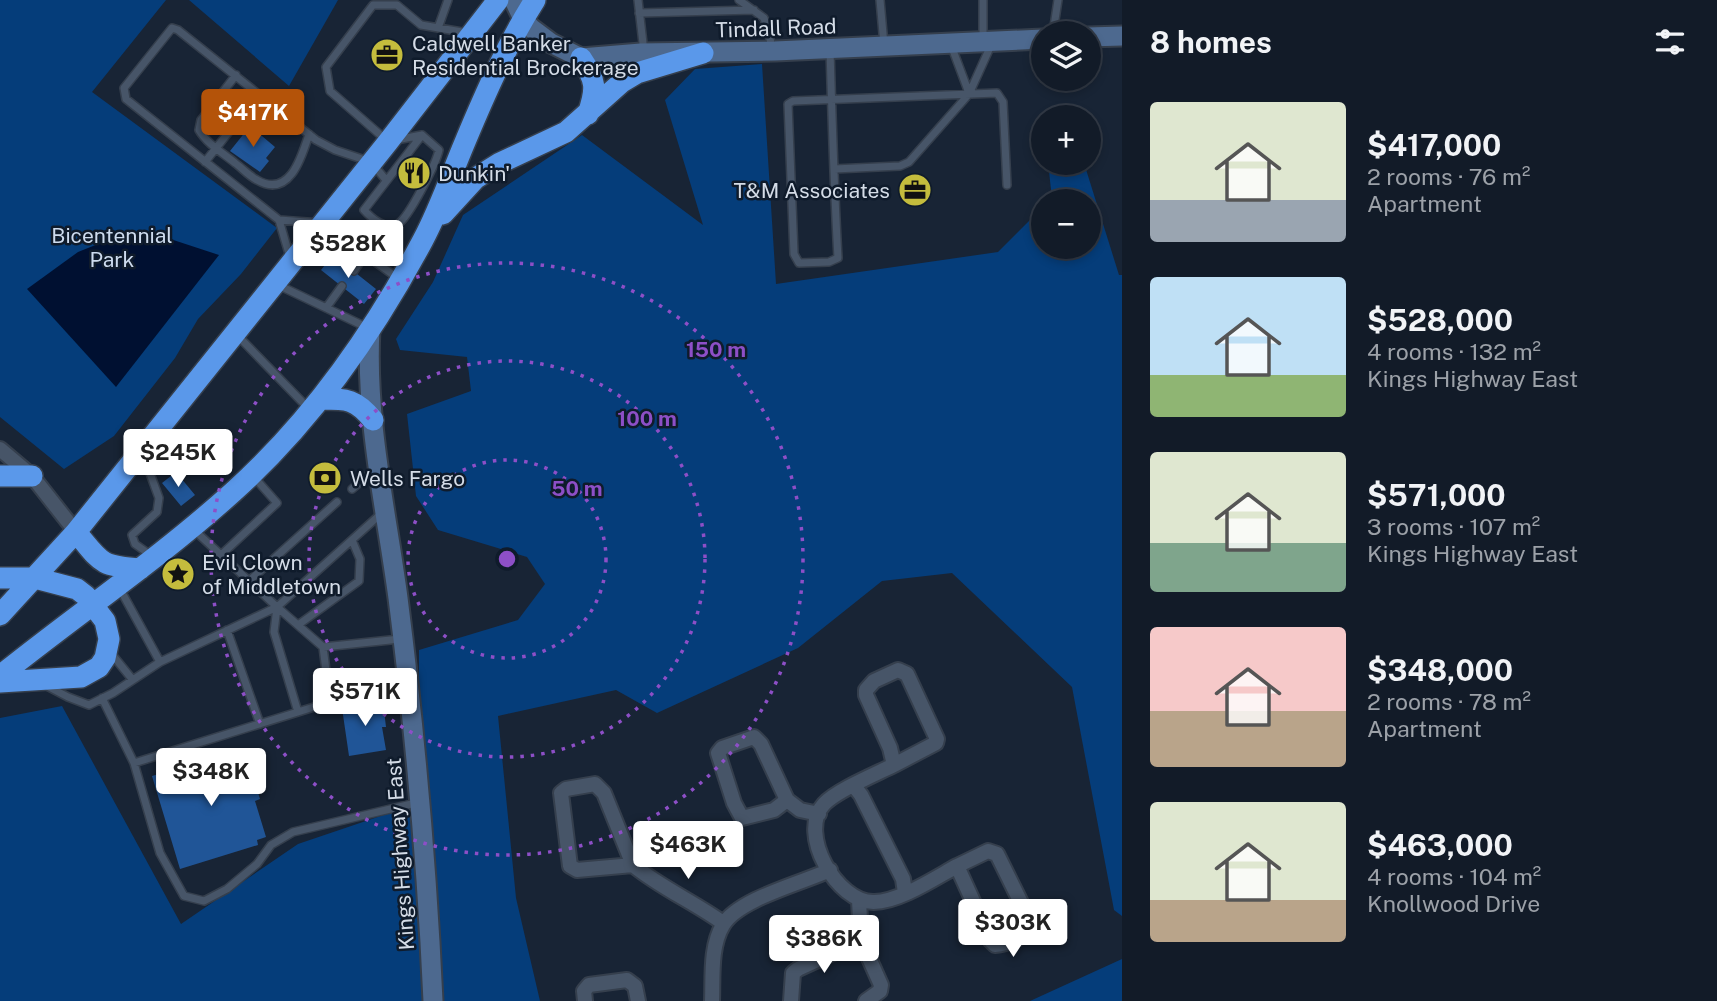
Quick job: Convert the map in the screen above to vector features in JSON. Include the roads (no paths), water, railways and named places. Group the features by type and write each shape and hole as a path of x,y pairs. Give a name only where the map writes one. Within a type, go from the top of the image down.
{"highway":[{"path":"0,615 76,532 388,142 480,18 498,0"},
{"path":"423,240 437,196 479,110 518,9 535,0"},
{"path":"0,676 192,528 251,474 315,404 370,329 423,240 454,199 476,178 500,163 555,139 588,114 622,82 637,73 703,53"},
{"path":"581,58 594,80 594,98 588,114"},
{"path":"315,404 349,400 364,409 373,420"},
{"path":"0,476 32,476"},
{"path":"76,532 98,559 113,567 147,563"},
{"path":"0,578 35,578 77,589 86,596 108,628 108,650 99,667 89,674 64,679 0,682"}],"street":[{"path":"518,9 544,38 581,58"},
{"path":"1101,37 1122,36"},
{"name":"Tindall Road","path":"581,58 644,53 773,51 1031,40"},
{"name":"Kings Highway East","path":"370,329 369,376 373,420 403,638 421,802 433,1001"},
{"path":"0,449 32,476 76,532"},
{"path":"894,765 890,748 866,690 874,681 902,670 907,674 937,739 936,743 822,805 814,826 816,839 836,882 859,900 874,902 905,893 957,866 988,851 997,854 1031,928 1000,945 995,945 957,866"},
{"path":"787,800 774,810 742,818 734,803 718,752 722,748 754,737 787,800 800,810 819,814"},
{"path":"633,865 573,869 570,866 561,793 566,789 595,784 599,786 633,865 649,879 723,923"},
{"path":"854,786 861,794 903,879 905,893"},
{"path":"712,1001 715,951 723,923 747,904 830,870"},
{"path":"859,900 861,940 881,985 876,995 866,1001"},
{"path":"791,1001 793,973 797,969 861,940"},
{"path":"585,1001 584,991 589,985 627,980 635,986 638,1001"}],"lane":[{"path":"438,28 448,0"},
{"path":"638,0 644,53"},
{"path":"739,0 764,18 773,51"},
{"path":"880,0 884,46"},
{"path":"834,169 900,166 909,162 969,94 988,42 983,0"},
{"path":"1055,21 1058,0"},
{"path":"422,135 388,142 330,91 326,67 373,5 397,5 421,25 438,28 480,18"},
{"path":"639,13 754,10"},
{"path":"386,180 371,162 335,150 309,134 178,30 172,28 124,88 126,99 279,220 321,223 400,279"},
{"path":"951,43 969,94"},
{"path":"830,49 832,100 834,169 838,258 829,262 799,263 794,254 788,104 793,100 832,100 997,93 1003,102 1007,185"},
{"path":"236,75 199,125 201,135 217,148 257,180 276,183 288,179 298,167 309,134"},
{"path":"205,162 259,94"},
{"path":"422,135 439,150 424,185 399,223 385,225 371,218 364,210 422,135"},
{"path":"424,185 437,196"},
{"path":"279,220 291,262"},
{"path":"354,271 365,255"},
{"path":"275,283 370,329"},
{"path":"326,308 342,286"},
{"path":"235,333 315,404"},
{"path":"141,450 159,498 157,512 132,535 147,563"},
{"path":"352,489 379,465"},
{"path":"221,555 277,503 251,474"},
{"path":"249,581 337,502"},
{"path":"37,681 89,705 160,662 277,607 386,510"},
{"path":"192,528 323,647 330,702"},
{"path":"298,625 359,581 360,559 352,540"},
{"path":"118,586 160,662"},
{"path":"277,607 274,632 298,712"},
{"path":"227,630 260,724"},
{"path":"323,647 403,638"},
{"path":"108,650 132,678"},
{"path":"134,763 330,702 409,691"},
{"path":"102,698 134,763 160,853 184,896 204,901 235,883 257,864 271,845 293,832 421,802"}],"place":[{"name":"Caldwell Banker Residential Brockerage","path":"387,55"},
{"name":"Dunkin'","path":"414,173"},
{"name":"T&M Associates","path":"915,190"},
{"name":"Wells Fargo","path":"325,478"},
{"name":"Evil Clown of Middletown","path":"178,574"}],"park label":[{"name":"Bicentennial Park","path":"112,247"}]}
